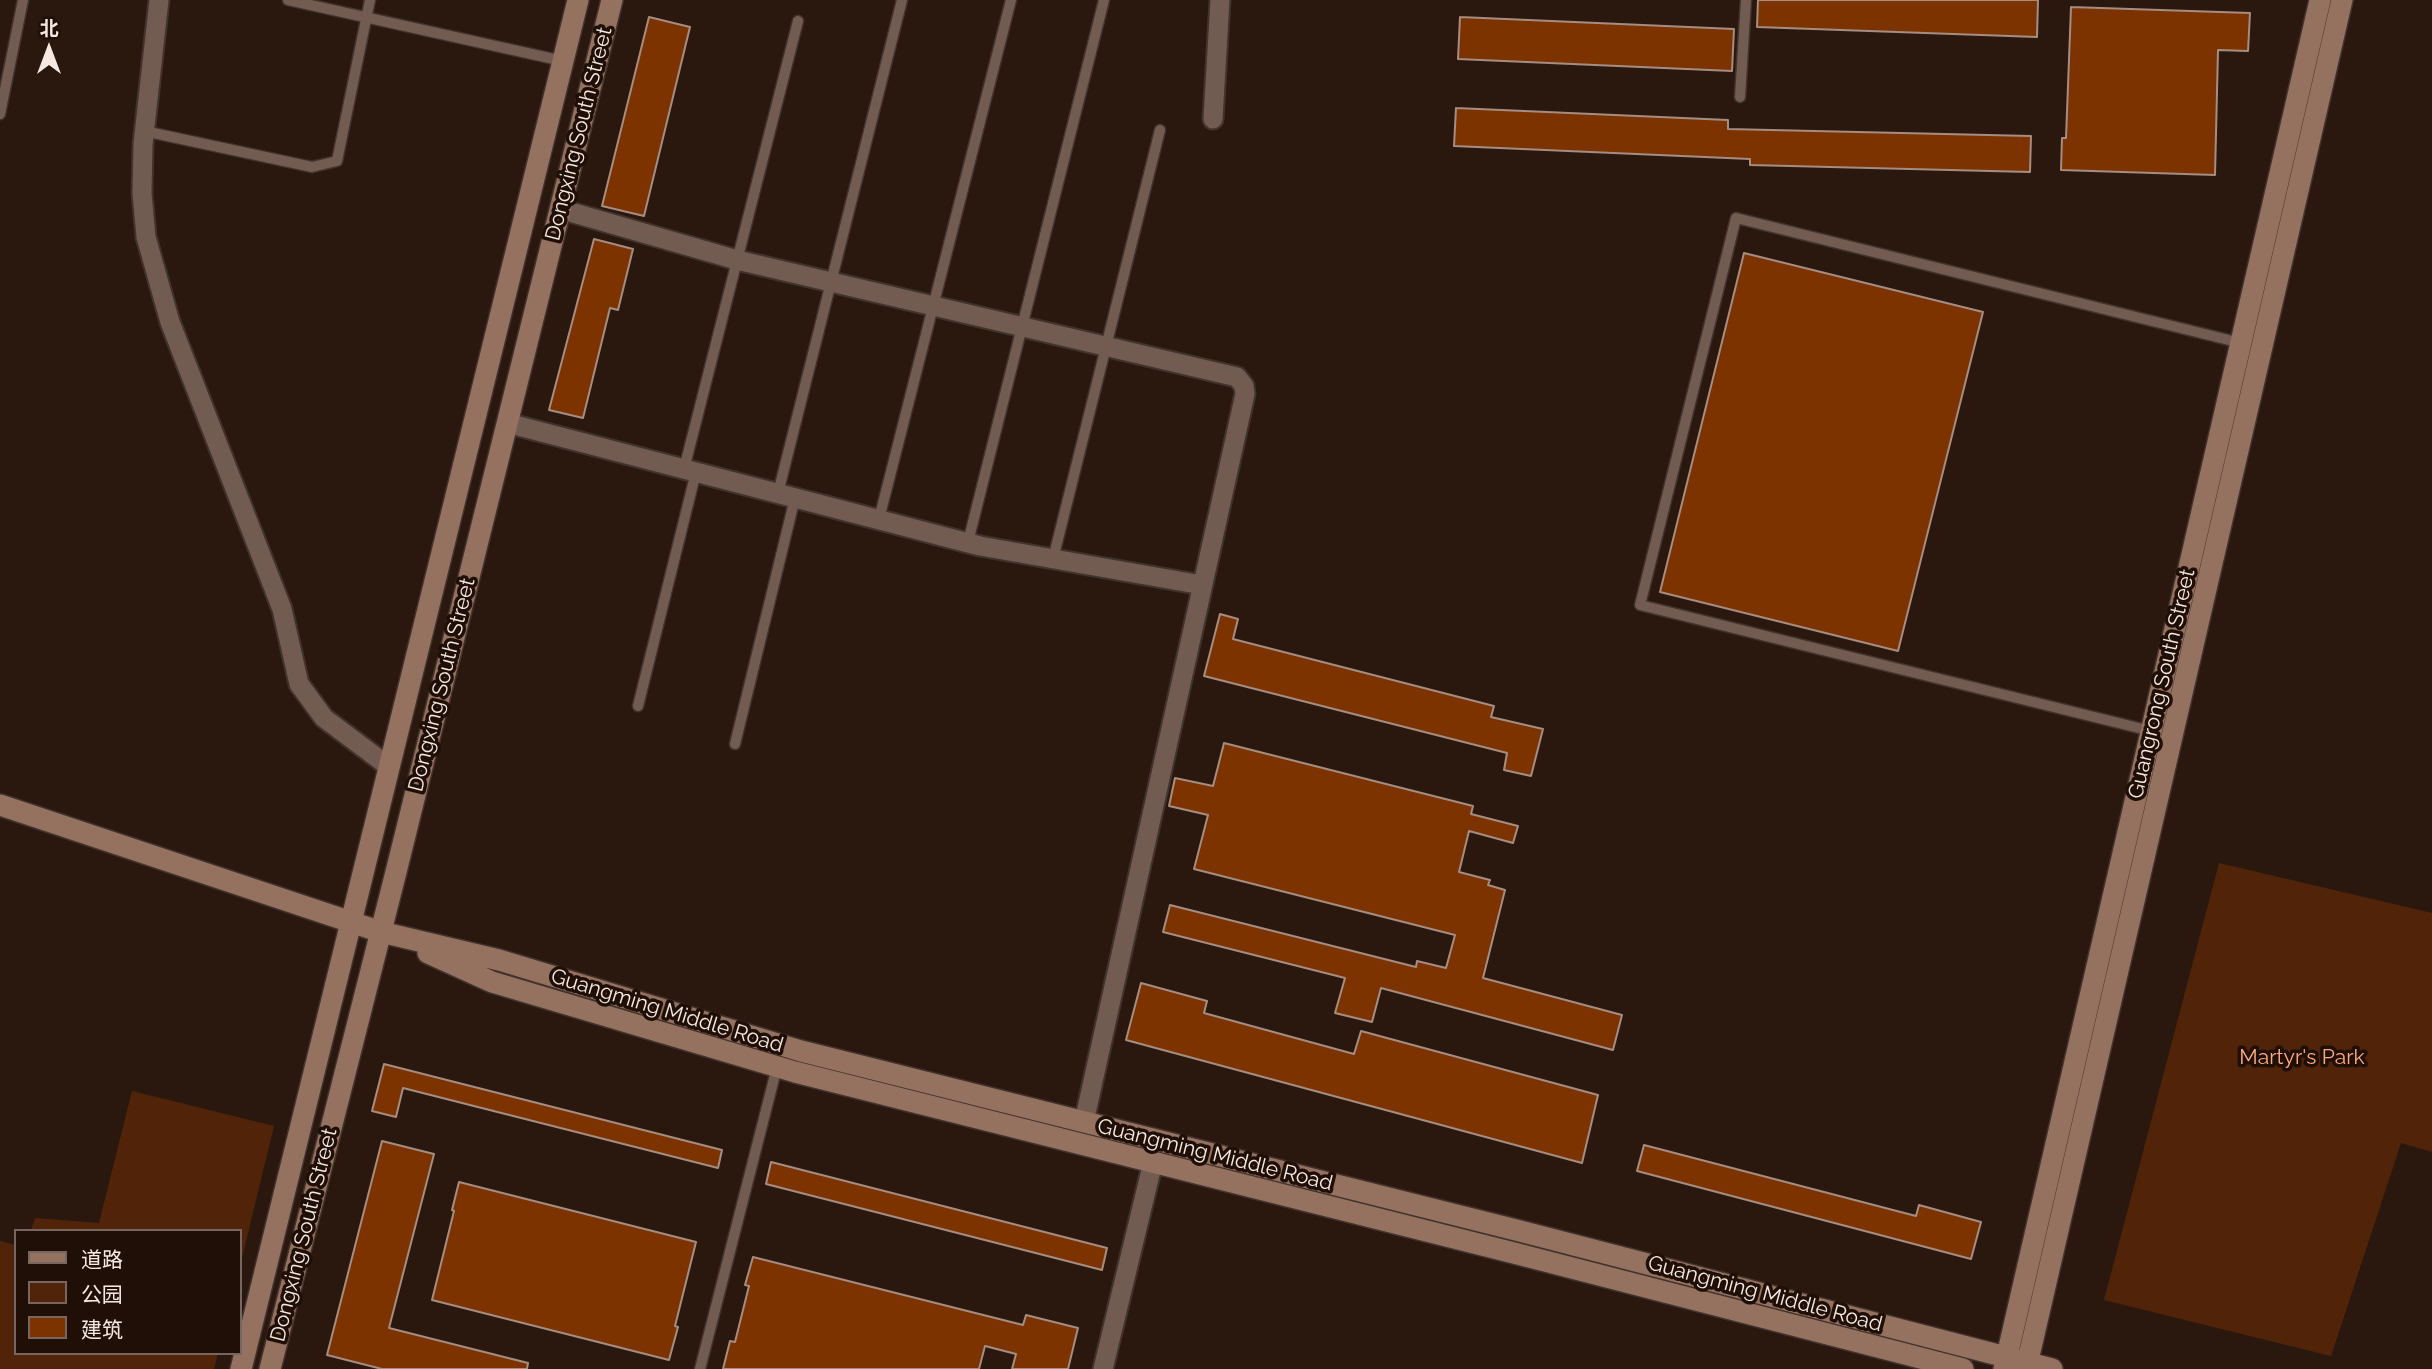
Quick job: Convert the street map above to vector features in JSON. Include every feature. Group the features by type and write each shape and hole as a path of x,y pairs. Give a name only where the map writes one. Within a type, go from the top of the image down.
{"street":[{"path":"159,0 144,131 142,193 146,237 170,322 282,609 299,684 324,718 388,766"},
{"name":"Dongxing South Street","path":"241,1369 578,0"},
{"name":"Dongxing South Street","path":"274,1368 612,0"},
{"path":"1213,119 1220,0"},
{"name":"Guangrong South Street","path":"2006,1363 2320,0"},
{"name":"Guangrong South Street","path":"2027,1366 2342,0"},
{"path":"560,209 737,260 1237,377 1244,386 1245,394 1084,1122"},
{"path":"507,423 968,542 1202,586"},
{"name":"Guangming Middle Road","path":"0,805 381,932 499,960 801,1051 1520,1231 2006,1363 2052,1369"},
{"name":"Guangming Middle Road","path":"381,932 492,982 777,1067 1963,1369"},
{"path":"1103,1369 1153,1162"}],"lane":[{"path":"0,114 23,0"},
{"path":"288,0 563,61"},
{"path":"144,131 312,167 337,161 370,0"},
{"path":"735,744 832,282 902,0"},
{"path":"879,519 1011,0"},
{"path":"968,542 1104,0"},
{"path":"1740,97 1746,0"},
{"path":"638,706 737,260 798,21"},
{"path":"1053,559 1160,130"},
{"path":"2151,731 1640,604 1736,218 2241,343"},
{"path":"700,1369 777,1067"}],"green space":[{"name":"Martyr's Park","path":"2219,863 2432,913 2432,1152 2401,1143 2331,1356 2104,1300"},
{"path":"132,1091 274,1126 242,1258 242,1229 32,1229 35,1218 99,1223"},
{"path":"0,1241 14,1244 14,1355 218,1355 214,1369 0,1369"}],"building":[{"path":"1758,0 2038,0 2037,37 1757,27"},
{"path":"2071,7 2250,13 2248,51 2218,50 2215,175 2061,170 2062,138 2066,138"},
{"path":"649,17 690,27 644,216 602,206"},
{"path":"1460,17 1734,29 1732,71 1458,59"},
{"path":"1456,108 1728,120 1728,129 2031,136 2030,172 1750,165 1750,159 1454,146"},
{"path":"594,239 633,249 618,310 610,308 583,418 549,410"},
{"path":"1744,253 1983,312 1898,651 1660,592"},
{"path":"1220,614 1238,619 1233,639 1494,706 1491,717 1543,729 1531,776 1504,770 1507,753 1204,676"},
{"path":"1224,743 1473,806 1471,814 1518,826 1513,843 1469,831 1459,872 1490,880 1488,885 1505,890 1483,978 1622,1015 1613,1050 1381,988 1372,1022 1335,1013 1345,978 1163,932 1170,905 1416,967 1417,961 1446,968 1455,935 1194,869 1208,815 1169,806 1175,778 1213,786"},
{"path":"1141,983 1207,1001 1204,1013 1354,1054 1361,1031 1598,1095 1582,1163 1126,1040"},
{"path":"384,1064 722,1150 718,1168 403,1088 396,1117 372,1111"},
{"path":"382,1141 434,1154 389,1328 528,1363 527,1369 382,1369 327,1355"},
{"path":"1644,1145 1916,1216 1919,1205 1981,1222 1971,1259 1637,1171"},
{"path":"771,1162 1107,1248 1102,1270 766,1184"},
{"path":"459,1182 696,1242 669,1360 432,1300"},
{"path":"753,1257 1023,1325 1026,1315 1078,1328 1068,1369 1012,1369 1016,1354 985,1346 979,1369 723,1369 730,1341 735,1342"}]}
